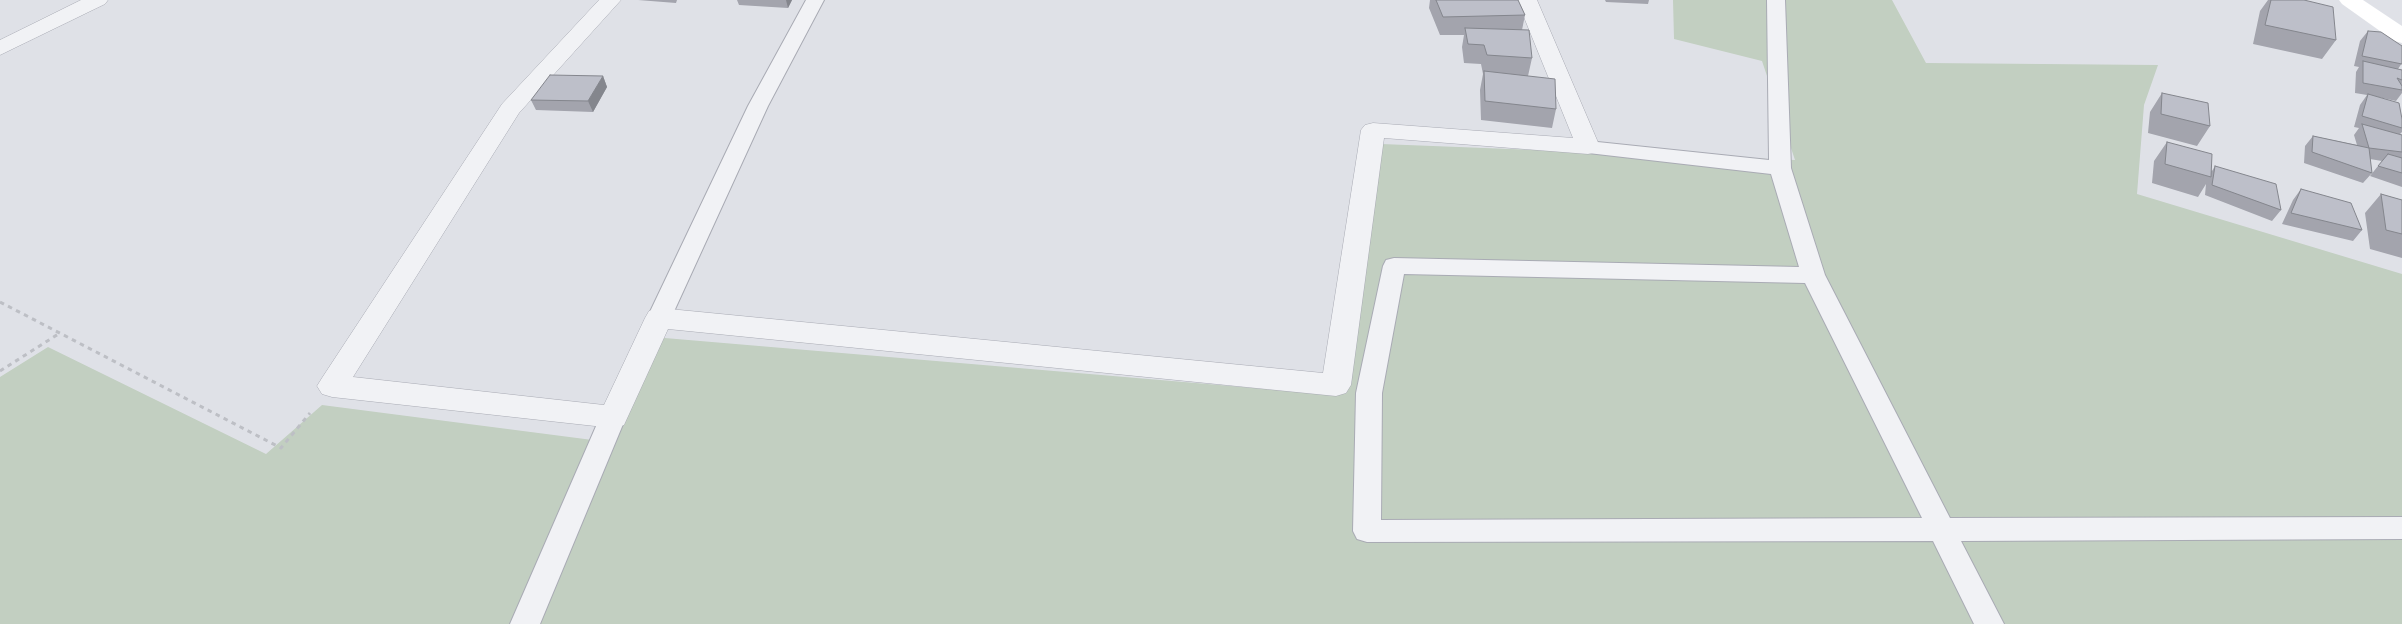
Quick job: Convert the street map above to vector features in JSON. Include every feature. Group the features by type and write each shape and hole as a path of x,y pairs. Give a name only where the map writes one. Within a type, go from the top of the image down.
{"main road":[{"path":"2348,0 2402,36"}],"street":[{"path":"0,48 98,0"},
{"path":"611,0 510,109 332,386 613,417 659,318 1336,385 1373,130 1588,147 1545,39 1527,0"}],"lane":[{"path":"659,318 758,106 815,0"},
{"path":"1776,0 1780,168 1813,275 1988,624"},
{"path":"1588,147 1780,168"},
{"path":"1813,275 1394,266 1369,393 1367,531 2402,528"},
{"path":"525,624 613,417"}],"path":[{"path":"0,302 281,448 332,386"},
{"path":"0,371 60,332"}],"green space":[{"path":"1673,0 1892,0 1926,63 2158,65 2144,105 2137,194 2402,274 2402,624 0,624 0,377 48,347 266,454 322,405 608,442 653,337 1337,395 1381,144 1795,160 1762,61 1674,39"}],"building":[{"path":"1436,0 1518,0 1525,15 1443,17"},
{"path":"2271,0 2304,0 2333,7 2336,40 2265,25"},
{"path":"1465,28 1529,30 1532,58 1487,55 1484,45 1468,44"},
{"path":"2368,31 2381,32 2402,46 2402,64 2362,56"},
{"path":"2363,61 2402,70 2402,80 2397,78 2402,86 2402,90 2363,83"},
{"path":"1484,71 1555,79 1556,109 1485,101"},
{"path":"550,75 603,76 588,101 531,100"},
{"path":"2162,93 2208,103 2210,126 2161,114"},
{"path":"2368,94 2399,103 2402,128 2362,116"},
{"path":"2362,124 2402,135 2402,152 2369,148"},
{"path":"2313,136 2369,148 2372,173 2312,152"},
{"path":"2167,142 2212,154 2211,177 2165,164"},
{"path":"2388,154 2402,158 2402,173 2378,166"},
{"path":"2215,166 2276,184 2281,210 2212,185"},
{"path":"2301,189 2351,203 2362,230 2291,213"},
{"path":"2381,194 2402,200 2402,234 2386,230"}]}
